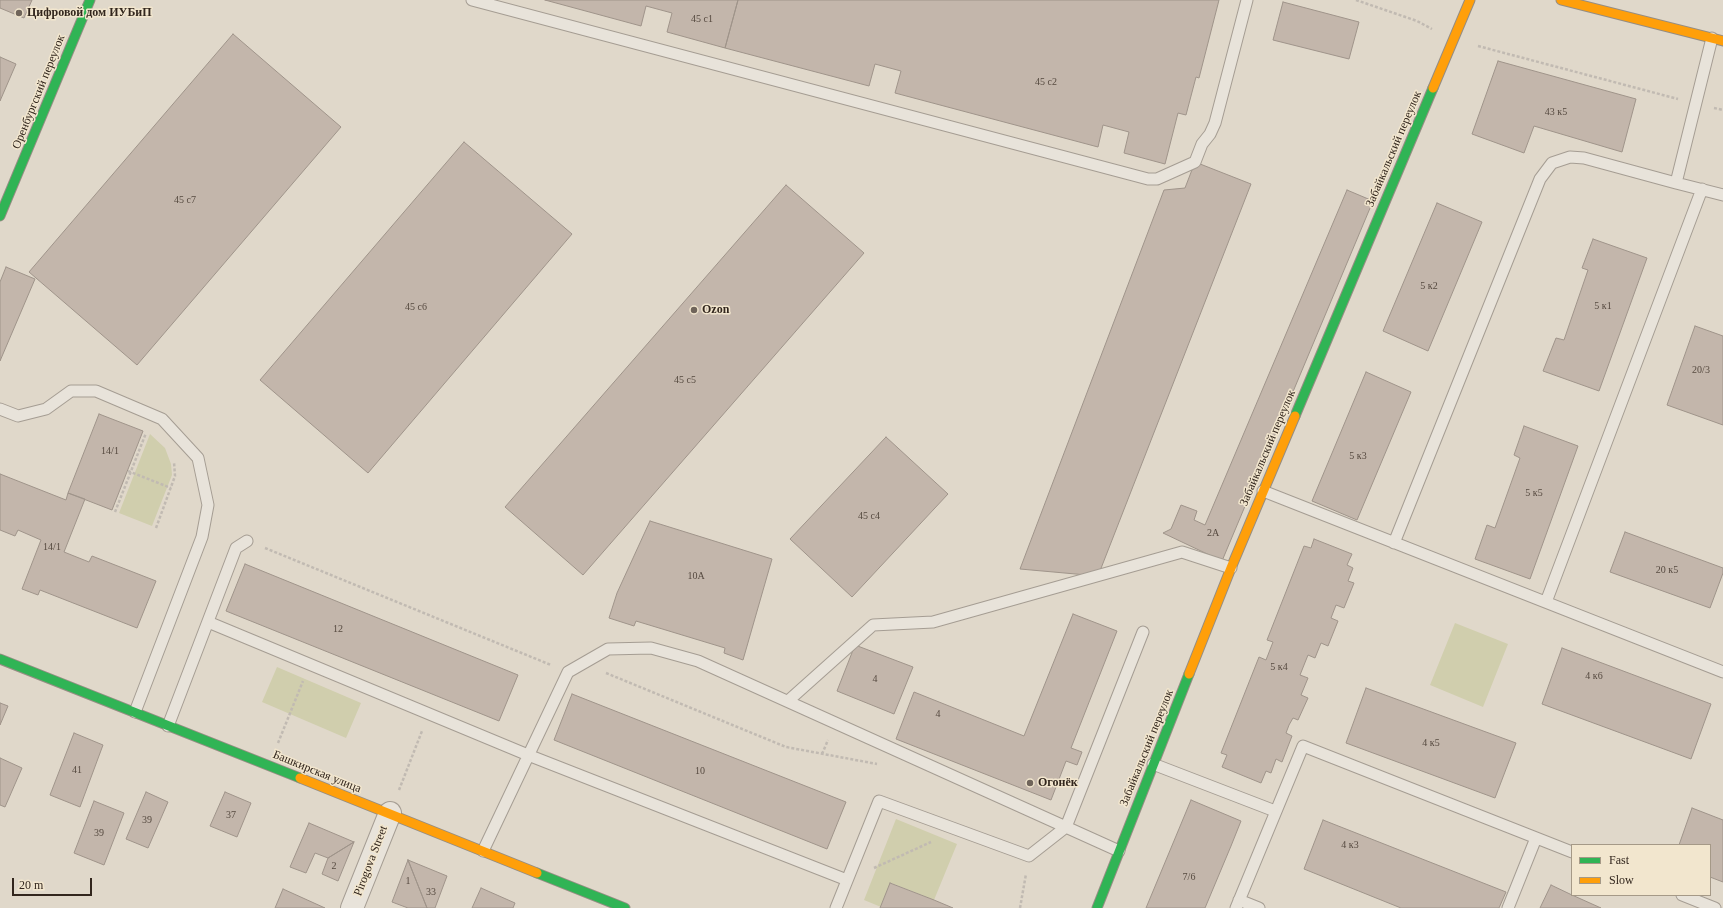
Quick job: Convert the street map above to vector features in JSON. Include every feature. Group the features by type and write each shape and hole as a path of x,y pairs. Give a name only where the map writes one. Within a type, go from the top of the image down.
{"street":[{"name":"Оренбургский переулок","path":"0,216 90,0"},
{"name":"Забайкальский переулок","path":"1097,908 1231,568 1470,0"},
{"path":"1562,0 1723,41"},
{"name":"Башкирская улица","path":"0,659 390,813 625,908"},
{"name":"Pirogova Street","path":"352,908 390,813"}],"lane":[{"path":"472,0 1148,179 1157,179 1195,162 1202,144 1210,134 1215,123 1247,0"},
{"path":"1676,183 1712,38"},
{"path":"1394,543 1540,179 1552,163 1570,157 1584,158 1723,195"},
{"path":"1546,602 1702,189"},
{"path":"0,409 18,416 46,409 71,391 96,391 162,419 198,458 208,505 202,537 136,712"},
{"path":"1263,491 1723,672"},
{"path":"168,726 236,548 248,541"},
{"path":"788,701 873,625 933,622 1182,552 1231,568"},
{"path":"208,622 528,755 847,880"},
{"path":"836,908 879,801 959,829 1029,856 1066,827 1143,632"},
{"path":"483,851 568,672 608,649 651,648 698,661 1119,851"},
{"path":"1259,908 1238,904 1303,746 1571,852"},
{"path":"1153,764 1275,812"},
{"path":"1508,908 1536,838"},
{"path":"1685,896 1715,908"}],"path":[{"path":"1356,0 1417,21 1453,40 1696,103"},
{"path":"115,512 146,432 141,410"},
{"path":"156,528 175,476 175,464 173,458"},
{"path":"128,471 171,488"},
{"path":"248,541 568,672"},
{"path":"269,766 310,664"},
{"path":"583,664 786,747 884,766"},
{"path":"390,813 429,714"},
{"path":"847,880 959,829"},
{"path":"1020,908 1029,856"}],"shaded area":[{"path":"150,434 165,448 171,464 172,475 152,526 119,513"},
{"path":"1455,623 1508,644 1483,707 1430,685"},
{"path":"277,667 361,703 346,738 262,702"},
{"path":"896,819 957,844 934,900 891,883 881,907 864,900"}],"building":[{"name":"Цифровой дом ИУБиП","path":"0,0 32,0 24,18 0,8"},
{"path":"545,0 738,0 725,48 667,32 672,13 646,6 641,26"},
{"path":"738,0 1219,0 1199,78 1196,77 1186,115 1178,113 1165,164 1124,153 1129,132 1103,125 1098,147 895,93 901,71 875,64 869,86 725,48"},
{"path":"1283,2 1359,22 1349,59 1273,40"},
{"path":"233,34 341,127 137,365 29,272"},
{"path":"0,57 16,64 0,101"},
{"path":"1498,61 1636,99 1622,152 1534,126 1524,153 1472,134"},
{"path":"464,142 572,234 368,473 260,380"},
{"path":"1195,162 1251,184 1098,576 1020,569 1164,190 1185,188"},
{"path":"786,185 864,253 583,575 505,507"},
{"path":"1347,190 1373,201 1222,561 1163,533 1171,529 1181,505 1197,511 1194,520 1205,525"},
{"path":"1437,203 1482,222 1428,351 1383,331"},
{"path":"1593,239 1647,258 1599,391 1543,371 1556,338 1564,340 1588,270 1582,268"},
{"path":"6,267 35,279 0,361 0,282"},
{"path":"1695,326 1723,336 1723,425 1667,405"},
{"path":"1366,372 1411,392 1357,520 1312,501"},
{"path":"99,414 143,431 112,510 68,493"},
{"path":"1524,426 1578,446 1530,579 1475,559 1487,525 1495,528 1520,458 1514,455"},
{"path":"886,437 948,494 852,597 790,539"},
{"path":"0,474 66,500 68,493 85,499 64,552 89,562 92,556 156,581 137,628 40,590 38,595 22,589 41,540 18,530 15,536 0,530"},
{"path":"650,521 772,559 743,660 724,653 725,648 636,621 634,626 609,618 617,593"},
{"path":"1625,532 1723,568 1723,573 1710,608 1610,572"},
{"path":"1314,539 1352,554 1347,565 1353,568 1348,581 1354,583 1344,608 1336,605 1331,618 1338,621 1328,646 1321,643 1315,658 1308,655 1300,675 1308,678 1301,695 1308,698 1298,720 1293,718 1289,725 1286,733 1292,736 1282,762 1276,759 1271,773 1266,771 1261,783 1222,767 1227,755 1221,753 1259,657 1266,660 1273,642 1267,640 1304,546 1311,548"},
{"path":"245,564 518,675 499,721 226,611"},
{"path":"1073,614 1117,631 1071,748 1082,752 1077,765 1066,761 1051,800 896,739 914,692 1024,736"},
{"path":"855,645 913,667 894,714 837,691"},
{"path":"1562,648 1711,704 1691,759 1542,704"},
{"path":"1366,688 1516,743 1495,798 1346,743"},
{"path":"572,694 846,802 827,849 554,740"},
{"path":"0,703 8,706 0,725"},
{"path":"74,733 103,745 80,807 50,795"},
{"path":"0,758 22,768 5,807 0,805"},
{"path":"146,792 168,802 148,848 126,839"},
{"path":"225,792 251,803 237,837 210,826"},
{"path":"1191,800 1241,821 1231,846 1205,908 1146,908"},
{"path":"94,801 124,813 104,865 74,853"},
{"path":"1692,808 1723,820 1723,882 1711,877 1711,844 1679,844"},
{"path":"1323,820 1506,892 1499,908 1401,908 1304,869"},
{"path":"309,823 354,842 328,858 315,853 306,873 290,867"},
{"path":"354,842 338,881 322,874 328,858"},
{"path":"408,860 427,908 408,908 392,902"},
{"path":"408,860 447,876 435,908 427,908"},
{"path":"890,883 934,900 953,908 880,908"},
{"path":"1551,885 1571,895 1571,896 1601,908 1540,908"},
{"path":"481,888 515,903 513,908 472,908"},
{"path":"283,889 325,908 275,908"}],"traffic: fast":[{"path":"0,216 90,0"},
{"path":"1295,416 1433,88"},
{"path":"0,659 300,778"},
{"path":"1097,908 1189,674"},
{"path":"537,873 625,908"}],"traffic: slow":[{"path":"1433,88 1470,0"},
{"path":"1561,0 1723,41"},
{"path":"1189,674 1231,568 1295,416"},
{"path":"300,778 537,873"}],"place":[{"name":"Цифровой дом ИУБиП","path":"19,13"},
{"name":"Ozon","path":"694,310"},
{"name":"Огонёк","path":"1030,783"}]}
